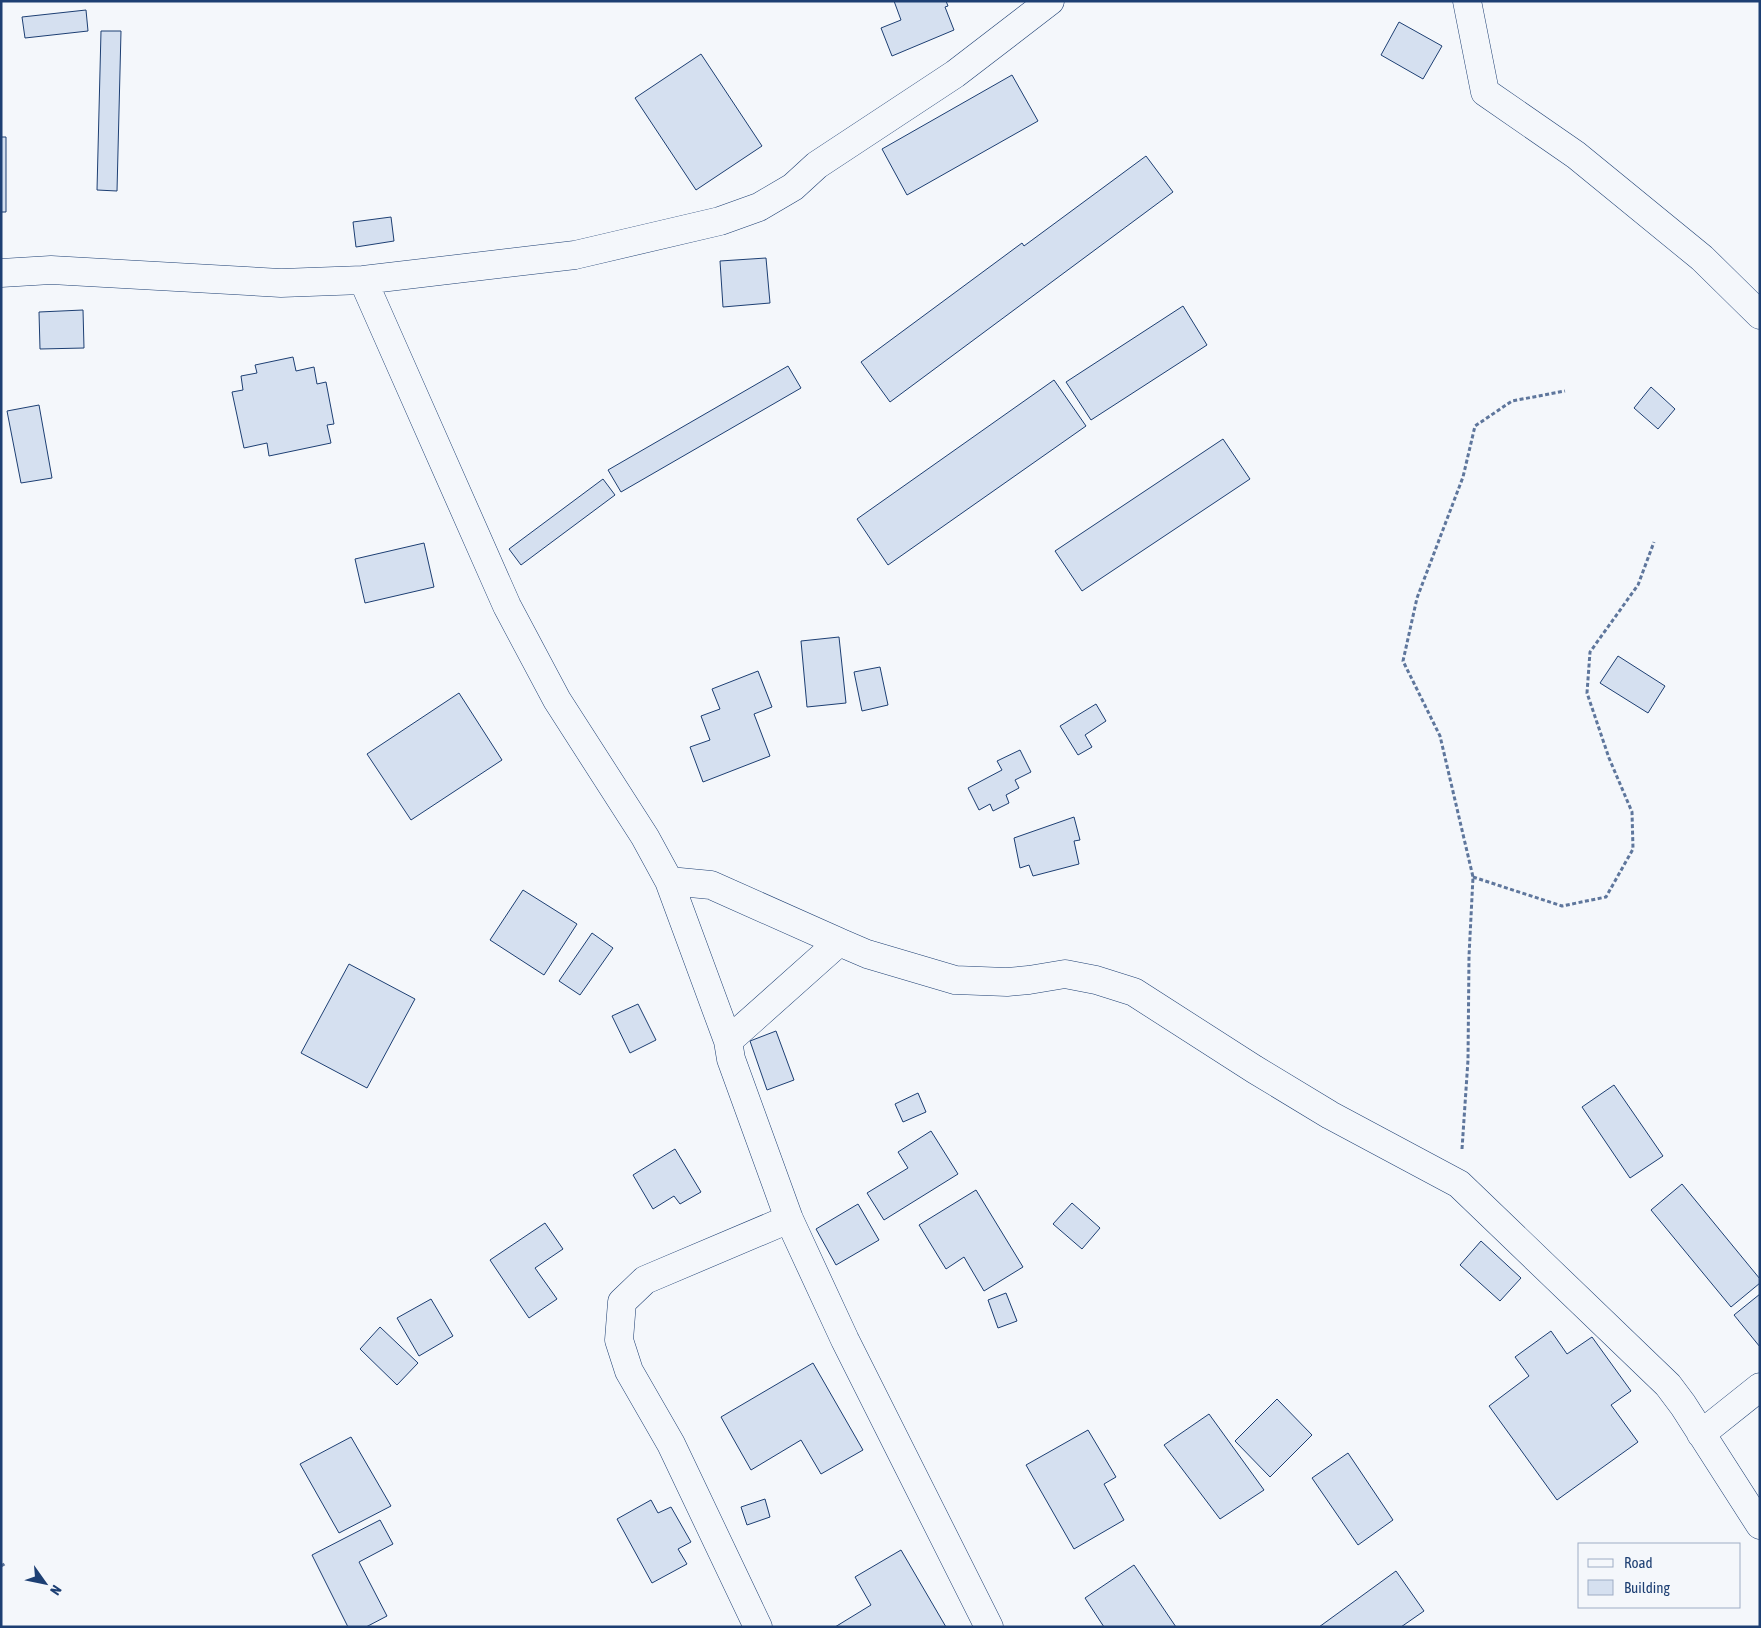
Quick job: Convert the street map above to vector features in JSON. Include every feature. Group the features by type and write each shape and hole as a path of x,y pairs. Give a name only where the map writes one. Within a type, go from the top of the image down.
{"street":[{"path":"1,273 51,270 281,283 364,280 575,255 720,222 759,207 793,187 817,165 955,74 1050,1"},
{"path":"1467,1 1485,92 1576,155 1702,258 1760,315"},
{"path":"364,280 507,606 557,700 645,837 669,881 728,1041 731,1059 789,1219 845,1340 989,1627"},
{"path":"669,881 711,885 867,954 955,980 1007,982 1065,974 1096,980 1134,992 1330,1115 1460,1184 1668,1385 1683,1405 1760,1525"},
{"path":"728,1041 839,942"},
{"path":"758,1627 671,1444 628,1371 619,1340 622,1302 645,1280 789,1219"},
{"path":"1701,1434 1760,1387"}],"path":[{"path":"1460,1184 1468,1060 1469,956 1473,878 1440,736 1403,661 1417,598 1463,477 1475,426 1512,401 1565,391"},
{"path":"1473,878 1562,906 1606,898 1634,849 1632,812 1609,758 1587,693 1590,652 1638,585 1654,542"},
{"path":"1,1566 6,1563"}],"building":[{"path":"894,1 946,1 948,6 945,7 954,30 892,56 881,28 901,20"},
{"path":"86,10 88,31 25,38 22,17"},
{"path":"1399,22 1442,46 1423,79 1381,55"},
{"path":"101,31 121,31 117,191 97,190"},
{"path":"701,54 762,146 696,190 635,98"},
{"path":"1012,75 1038,121 907,195 882,149"},
{"path":"1,137 6,137 6,212 1,212"},
{"path":"1146,156 1173,192 890,402 861,362 1022,243 1024,246"},
{"path":"391,217 394,241 356,247 353,222"},
{"path":"766,258 770,303 723,307 720,261"},
{"path":"1183,306 1207,345 1091,420 1066,382"},
{"path":"83,310 84,348 40,349 39,312"},
{"path":"293,357 296,371 314,367 317,384 326,382 334,424 327,425 331,443 269,456 267,443 244,448 232,392 243,390 241,376 257,373 255,365"},
{"path":"788,366 801,388 621,492 608,470"},
{"path":"1054,380 1086,426 888,565 857,519"},
{"path":"1651,387 1675,409 1658,429 1634,408"},
{"path":"39,405 52,478 21,483 7,411"},
{"path":"1223,439 1250,479 1082,591 1055,551"},
{"path":"603,479 615,495 521,565 509,549"},
{"path":"424,543 434,587 365,603 355,559"},
{"path":"839,637 846,703 807,707 801,641"},
{"path":"1618,656 1665,686 1648,713 1600,683"},
{"path":"880,667 888,705 862,711 854,672"},
{"path":"758,671 772,707 754,714 770,756 703,782 690,747 710,740 701,716 720,709 712,689"},
{"path":"459,693 502,760 411,820 367,754"},
{"path":"1096,704 1106,721 1085,735 1092,747 1078,755 1060,726"},
{"path":"1020,750 1031,772 1015,780 1019,788 1006,795 1009,803 993,811 990,804 979,810 968,788 1002,770 997,761"},
{"path":"1074,817 1080,840 1074,841 1079,864 1033,876 1029,865 1020,868 1014,838"},
{"path":"523,890 577,924 544,975 490,940"},
{"path":"592,933 613,948 580,995 559,981"},
{"path":"349,964 415,999 367,1088 301,1053"},
{"path":"638,1004 656,1040 630,1053 612,1016"},
{"path":"776,1031 794,1080 767,1090 750,1041"},
{"path":"1614,1085 1663,1156 1630,1178 1582,1107"},
{"path":"918,1093 926,1112 903,1122 895,1104"},
{"path":"931,1131 958,1174 884,1220 867,1193 908,1168 898,1152"},
{"path":"675,1149 701,1192 680,1204 674,1196 653,1209 633,1175"},
{"path":"1682,1184 1760,1279 1760,1283 1731,1307 1651,1210"},
{"path":"976,1190 1023,1267 984,1291 964,1257 946,1269 919,1225"},
{"path":"1072,1203 1100,1228 1082,1249 1053,1224"},
{"path":"858,1204 879,1240 836,1265 816,1229"},
{"path":"545,1223 563,1249 535,1268 557,1299 529,1318 490,1260"},
{"path":"1481,1241 1521,1278 1500,1301 1460,1265"},
{"path":"1006,1293 1017,1321 998,1328 988,1300"},
{"path":"1760,1294 1760,1347 1734,1315"},
{"path":"431,1299 453,1336 419,1356 397,1318"},
{"path":"380,1327 418,1363 397,1385 360,1349"},
{"path":"1551,1331 1567,1354 1592,1337 1631,1391 1611,1405 1638,1442 1557,1500 1489,1406 1529,1376 1515,1357"},
{"path":"813,1363 863,1450 821,1474 801,1440 751,1470 721,1417"},
{"path":"1277,1399 1312,1435 1270,1477 1235,1441"},
{"path":"1209,1414 1264,1490 1220,1519 1164,1445"},
{"path":"1088,1430 1116,1477 1104,1484 1124,1520 1074,1549 1026,1465"},
{"path":"351,1437 391,1506 339,1533 300,1464"},
{"path":"1348,1453 1393,1520 1358,1545 1312,1478"},
{"path":"765,1499 770,1517 747,1525 741,1507"},
{"path":"651,1500 658,1513 671,1507 691,1542 678,1549 687,1564 652,1583 617,1519"},
{"path":"380,1520 393,1544 359,1562 387,1616 366,1627 348,1627 312,1555"},
{"path":"901,1550 946,1627 835,1627 871,1605 855,1577"},
{"path":"1134,1565 1176,1627 1104,1627 1085,1598"},
{"path":"1396,1571 1424,1611 1401,1627 1319,1627"}]}
